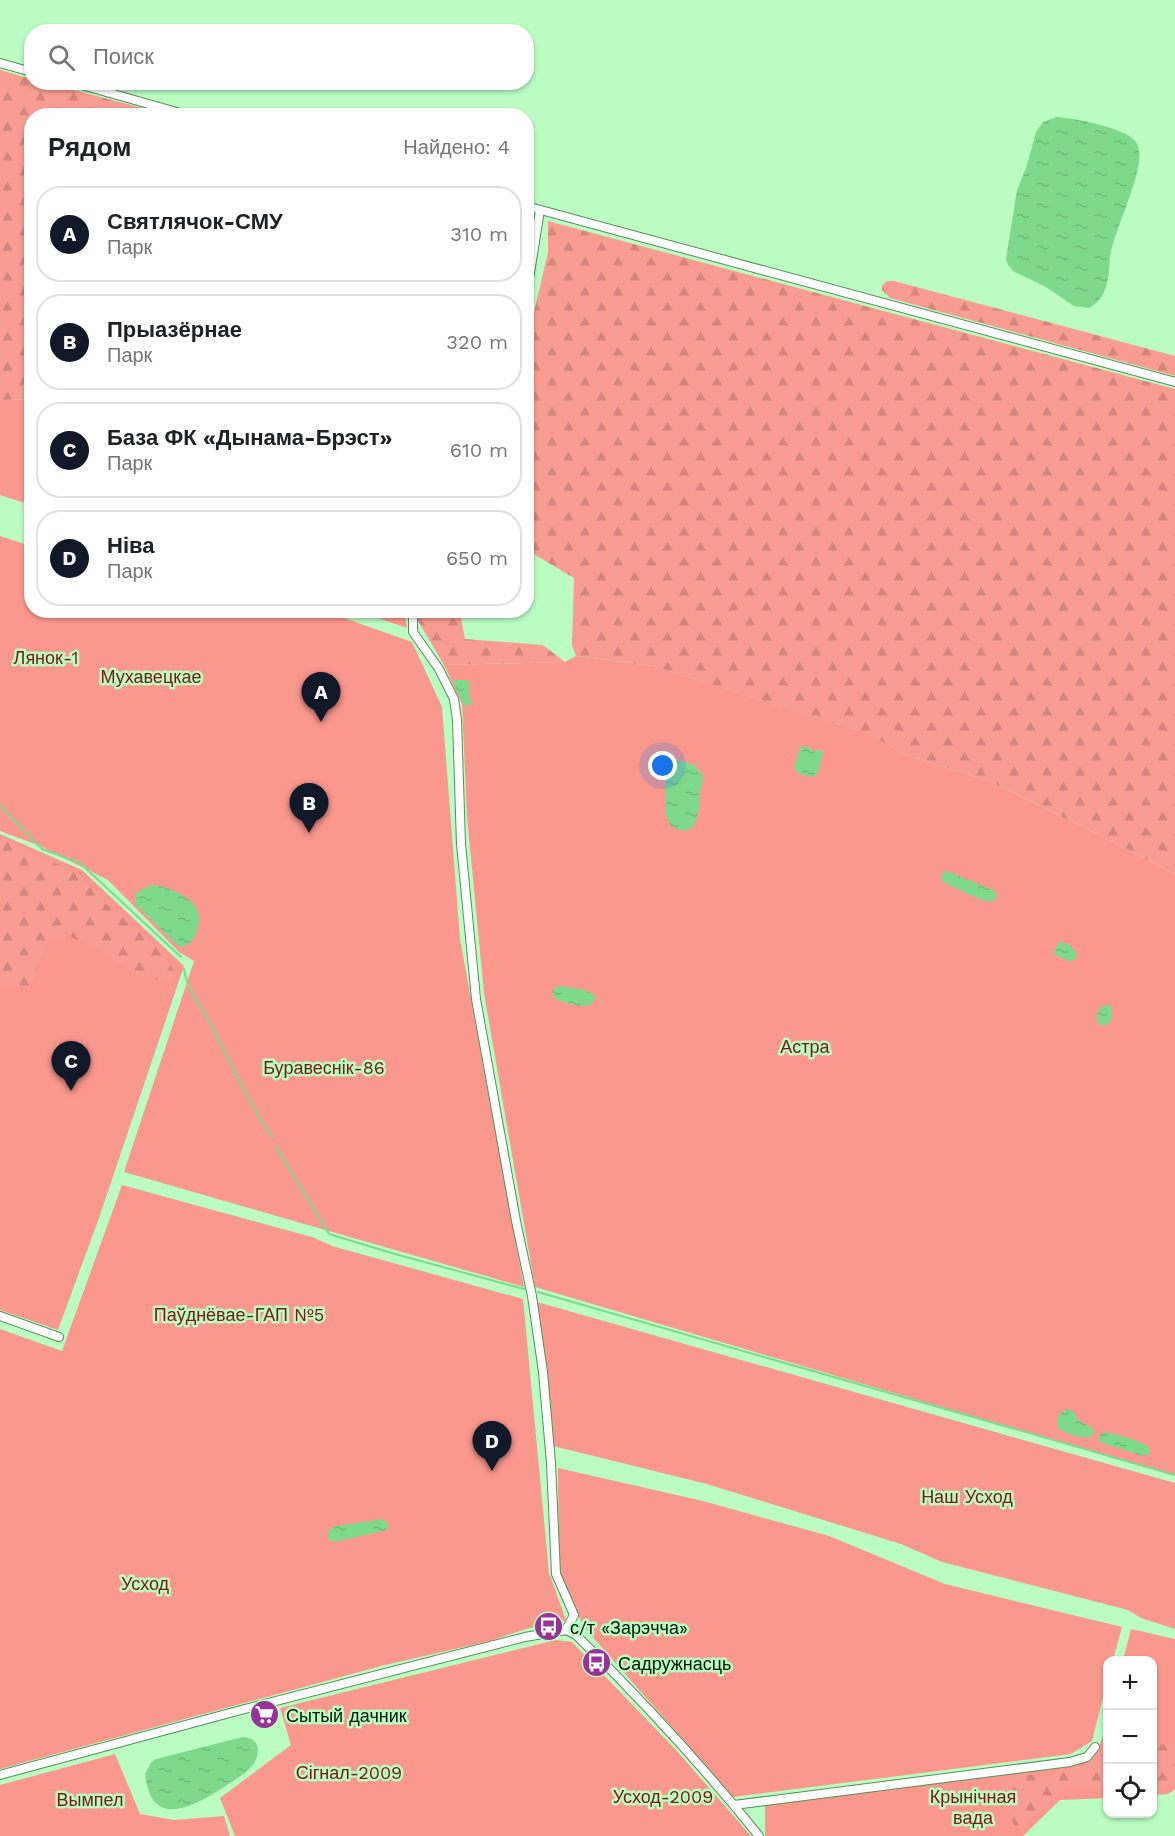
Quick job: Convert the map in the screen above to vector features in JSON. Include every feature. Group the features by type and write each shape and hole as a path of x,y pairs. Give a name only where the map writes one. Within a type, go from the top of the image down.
{"street":[{"path":"0,63 24,70"},
{"path":"99,90 163,108"},
{"path":"534,208 1175,382"},
{"path":"534,248 540,210"},
{"path":"413,618 413,632 439,669 454,699 457,720 461,844 476,999 543,1372 551,1463 556,1574 574,1615 566,1630"},
{"path":"0,1316 59,1337"},
{"path":"0,1775 516,1639 550,1631 566,1630 576,1635 609,1668 734,1805 759,1836"},
{"path":"734,1805 1070,1762 1087,1757 1095,1747"}],"green space":[{"path":"0,70 24,77 24,90 73,90 143,108 24,108 24,399 0,400"},
{"path":"548,221 1175,389 1175,875 989,781 905,755 871,735 653,666 576,656 572,645 574,578 534,554 534,312 548,252"},
{"path":"887,281 1175,356 1175,376 890,298 882,290 882,286"},
{"path":"24,399 24,503 0,495 0,400"},
{"path":"0,536 24,544 24,618 344,618 412,642 442,707 460,939 524,1287 124,1172 194,961 179,952 108,880 40,846 0,831"},
{"path":"378,618 405,618 407,628"},
{"path":"418,618 461,618 465,639 543,645 565,662 444,665"},
{"name":"Астра","path":"576,656 653,666 872,735 905,755 989,781 1175,875 1175,1476 535,1287 484,993 467,817 462,704 444,665 565,662"},
{"path":"0,834 82,870 184,966 99,1218 58,1330 0,1310"},
{"path":"0,836 40,857 70,869 101,894 107,905 121,914 141,933 174,970 171,983 137,974 67,935 47,940 29,990 10,986 0,987"},
{"path":"122,1185 312,1237 332,1246 523,1299 549,1573 566,1620 526,1629 490,1641 385,1665 0,1769 0,1329 62,1351"},
{"name":"Наш Усход","path":"537,1302 1175,1483 1175,1629 1141,1618 1128,1610 942,1562 901,1544 707,1484 553,1446"},
{"path":"558,1468 703,1501 829,1536 945,1584 1122,1627 1114,1656 1103,1656 1103,1698 1092,1741 1071,1754 733,1797 584,1627 568,1595 559,1568"},
{"path":"1131,1629 1175,1639 1175,1789 1168,1794 1157,1795 1157,1656 1124,1656"},
{"path":"556,1640 572,1642 677,1751 751,1836 235,1836 220,1798 291,1745 280,1708"},
{"name":"Крынічная вада","path":"1103,1734 1103,1798 1060,1800 1023,1836 765,1836 765,1803 1083,1763 1098,1749"},
{"path":"1175,1743 1175,1785 1157,1792 1157,1764 1157,1745"},
{"name":"Вымпел","path":"115,1754 140,1814 174,1820 224,1816 230,1836 0,1836 0,1785"},
{"path":"1103,1756 1103,1792 1081,1787 1065,1789 1047,1807 1035,1814 1024,1827 1019,1828 1014,1825 1003,1793 1004,1782 1010,1777 1023,1774 1049,1777"}],"water":[{"path":"1057,117 1111,128 1130,136 1138,146 1139,163 1112,247 1106,286 1099,300 1089,308 1074,306 1046,287 1013,271 1006,259 1017,190 1036,132 1043,122"},
{"path":"455,680 467,680 469,683 471,704 469,706 464,705 454,684"},
{"path":"315,690 321,693 324,699 321,705 315,708 309,705 306,699 309,693"},
{"path":"806,746 813,751 823,752 818,773 814,777 799,774 794,768 800,748"},
{"path":"678,760 694,765 703,776 697,818 695,824 686,831 670,825 666,815 666,774 671,769 672,763"},
{"path":"947,871 995,891 997,896 993,902 981,900 943,882 941,877 943,872"},
{"path":"151,885 178,893 195,906 199,924 195,936 188,945 178,946 134,903 137,892"},
{"path":"1059,942 1068,944 1077,953 1075,960 1069,961 1053,954"},
{"path":"555,987 585,990 595,995 594,1001 581,1006 557,1000 552,993"},
{"path":"1105,1005 1111,1006 1112,1020 1105,1026 1099,1024 1096,1018 1100,1008"},
{"path":"1069,1409 1074,1412 1078,1420 1093,1429 1091,1437 1073,1435 1057,1427 1060,1413"},
{"path":"1108,1432 1140,1442 1149,1448 1150,1454 1143,1456 1099,1441 1100,1434"},
{"path":"384,1519 389,1527 387,1530 334,1542 328,1539 329,1530 335,1526"},
{"path":"243,1737 257,1744 258,1753 254,1763 241,1776 209,1796 185,1807 164,1808 155,1802 149,1791 145,1774 156,1759"}],"waterway":[{"path":"0,806 42,849 80,863 181,957"},
{"path":"184,969 191,991 272,1137"},
{"path":"276,1147 329,1234 524,1289"},
{"path":"538,1292 1175,1475"}],"place":[{"name":"Святлячок-СМУ","path":"321,722"},
{"name":"Прыазёрнае","path":"309,833"},
{"name":"База ФК «Дынама-Брэст»","path":"71,1091"},
{"name":"Ніва","path":"492,1471"},
{"name":"с/т «Зарэчча»","path":"549,1627"},
{"name":"Садружнасць","path":"597,1663"},
{"name":"Сытый дачник","path":"265,1715"}],"park label":[{"name":"Лянок-1","path":"46,657"},
{"name":"Мухавецкае","path":"151,676"},
{"name":"Буравеснік-86","path":"324,1067"},
{"name":"Паўднёвае-ГАП №5","path":"239,1314"},
{"name":"Усход","path":"145,1583"},
{"name":"Сігнал-2009","path":"349,1772"},
{"name":"Усход-2009","path":"663,1796"}]}
